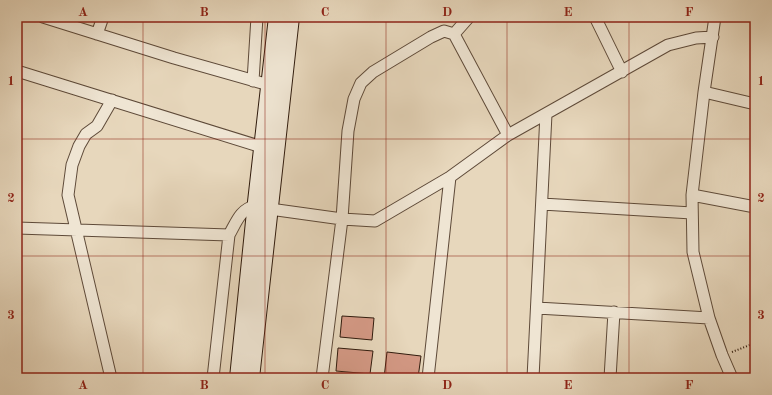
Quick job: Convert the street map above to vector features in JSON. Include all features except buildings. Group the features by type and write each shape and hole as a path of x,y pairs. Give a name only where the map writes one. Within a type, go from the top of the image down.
{"main road":[{"path":"251,378 263,209 262,146 277,17"},
{"path":"238,378 291,17"}],"street":[{"path":"43,17 269,85"},
{"path":"97,34 103,17"},
{"path":"253,81 257,17"},
{"path":"454,34 469,17"},
{"path":"595,17 622,72"},
{"path":"715,17 704,92 692,195 693,252 709,318 732,378"},
{"path":"322,378 342,219 348,131 354,99 361,83 373,72 431,37 444,32 454,34"},
{"path":"454,34 508,135"},
{"path":"213,378 229,236 243,212 248,208 342,219 375,221 450,177 508,135 668,45 696,38 713,37"},
{"path":"17,71 262,146"},
{"path":"704,92 755,104"},
{"path":"110,378 68,195 72,165 79,146 86,134 97,126 112,100"},
{"path":"533,378 546,114"},
{"path":"428,378 450,177"},
{"path":"692,195 755,207"},
{"path":"542,204 692,214"},
{"path":"17,228 229,236"},
{"path":"537,308 709,318"},
{"path":"610,378 614,312"}],"path":[{"path":"722,355 755,344"}]}
